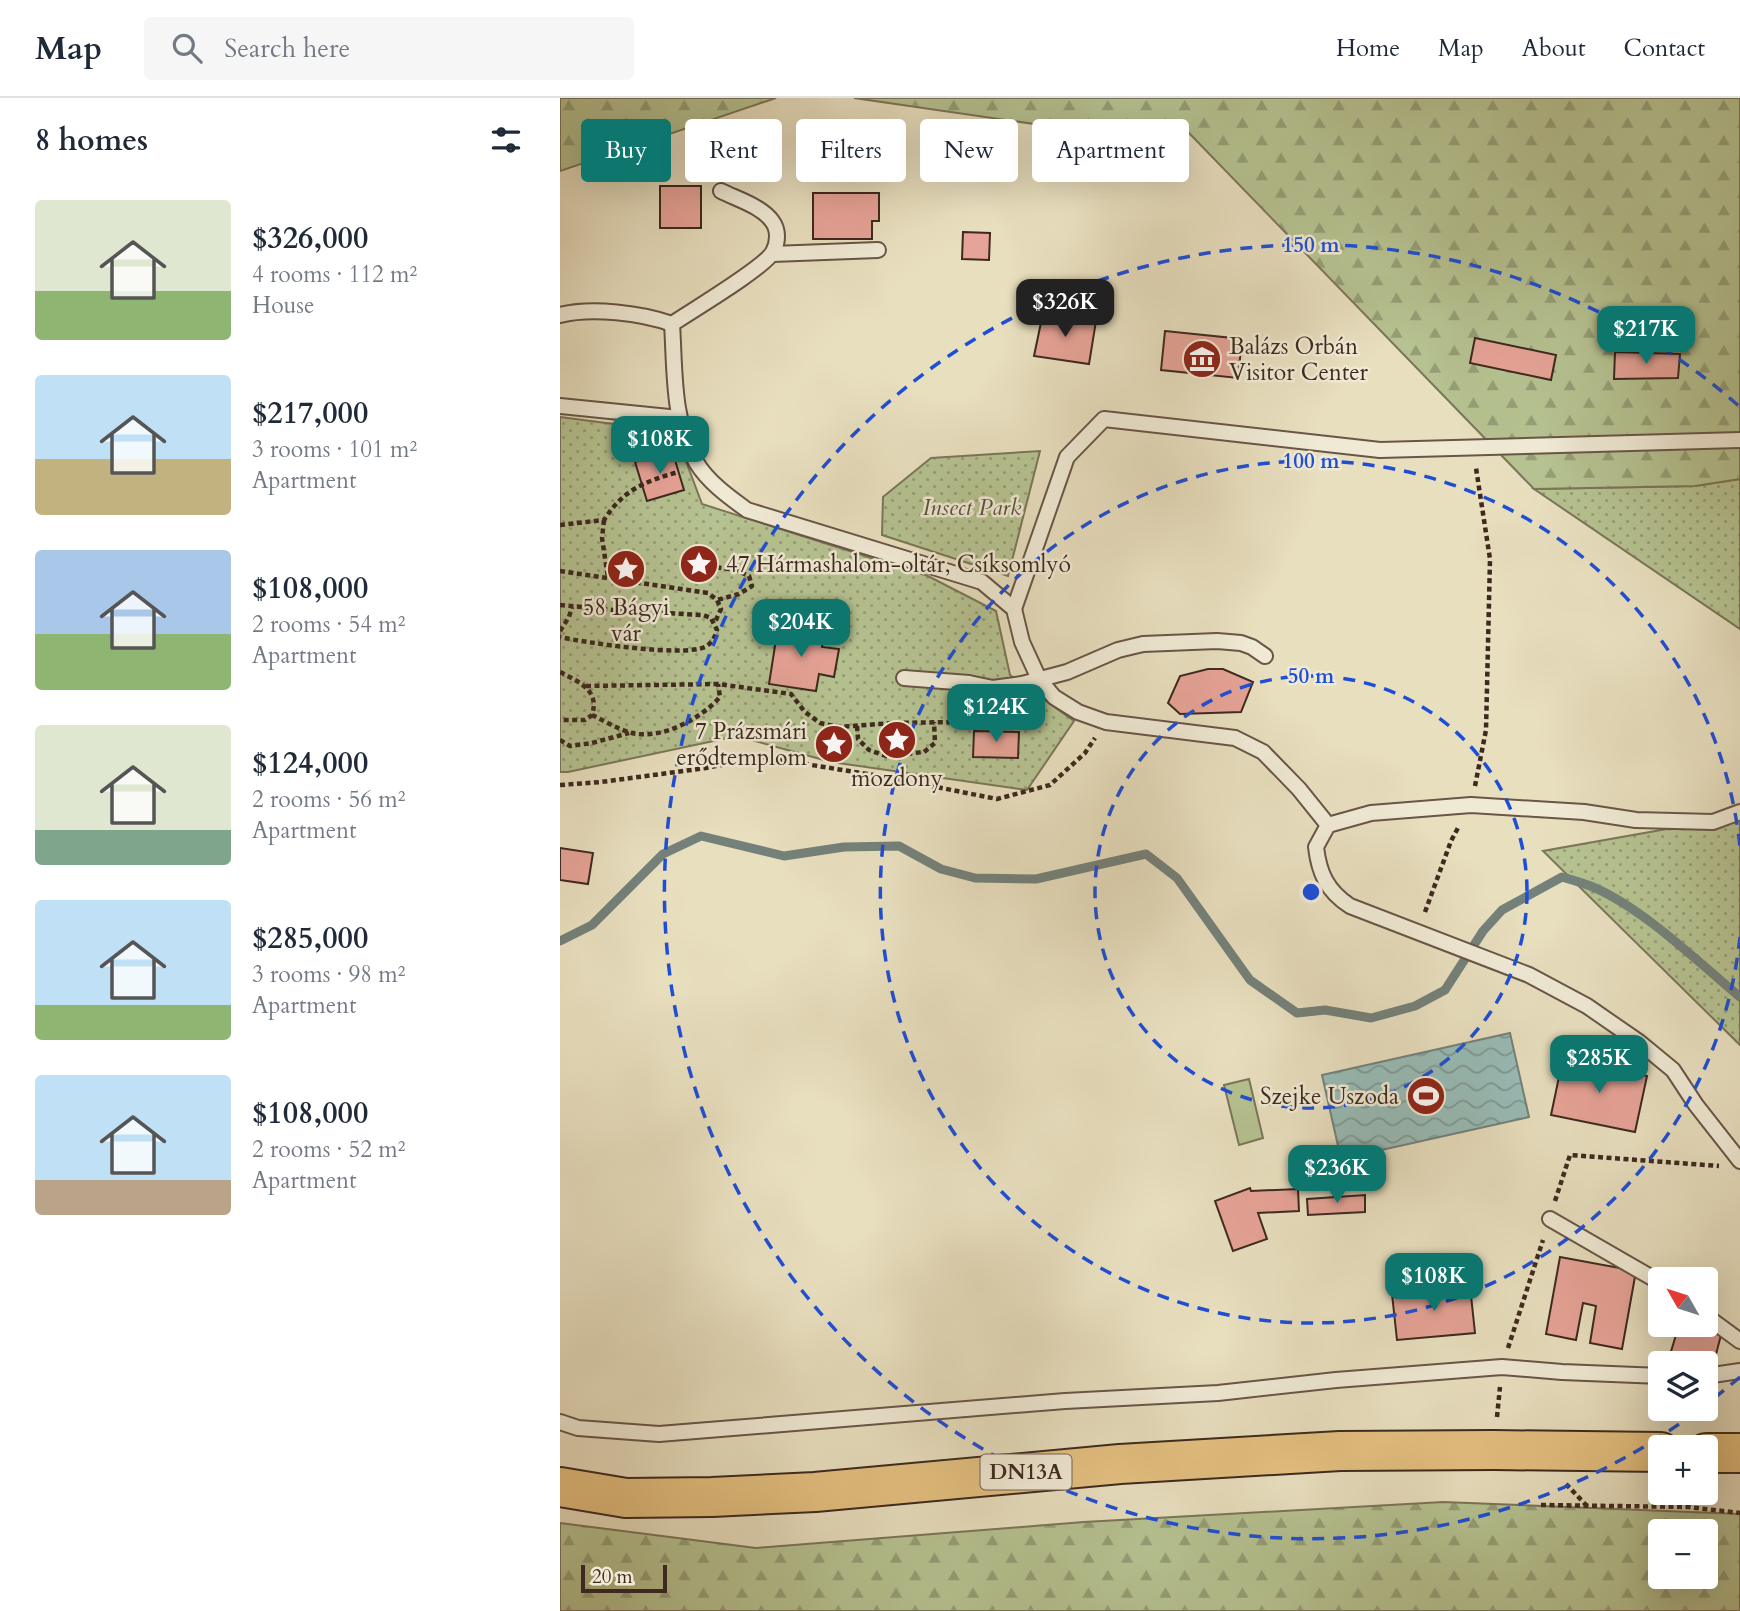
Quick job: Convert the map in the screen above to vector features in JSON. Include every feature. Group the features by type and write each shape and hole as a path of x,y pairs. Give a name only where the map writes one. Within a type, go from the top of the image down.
{"main road":[{"name":"DN13A","path":"560,1487 626,1498 712,1497 815,1492 996,1474 1339,1451 1648,1452"},
{"path":"1718,1453 1740,1453"}],"lane":[{"path":"560,315 571,312 635,315 671,324 743,277 772,254 778,237 773,222 755,207 721,191"},
{"path":"772,254 878,250"},
{"path":"671,324 679,418 696,463 724,494 747,510 982,582 1014,609"},
{"path":"560,406 679,418"},
{"path":"1328,825 1299,789 1263,752 1235,738 1106,722 1078,712 1054,697 1039,679 1022,642 1014,609 1067,457 1104,419 1380,450 1740,440"},
{"path":"904,678 969,683 993,688 1067,672 1118,650 1143,644 1217,641 1241,643 1265,656"},
{"path":"1733,1164 1673,1070 1639,1042 1587,1006 1529,975 1418,933 1339,899 1323,880 1316,847 1328,825 1371,813 1471,805 1584,812 1636,820 1713,822 1740,812"},
{"path":"1550,1219 1648,1276"},
{"path":"1718,1325 1740,1341"},
{"path":"560,1422 578,1428 659,1434 1065,1401 1218,1393 1336,1380 1502,1367 1562,1373 1648,1376"},
{"path":"1718,1374 1740,1371"}],"path":[{"path":"1418,933 1451,841 1471,805 1486,730 1490,559 1473,448"},
{"path":"608,578 603,538 604,520 615,503 642,483 679,472 696,463"},
{"path":"560,525 604,520"},
{"path":"708,566 736,570 749,576 752,586 739,594 717,600"},
{"path":"560,571 708,593 717,600 720,609 714,622"},
{"path":"560,605 703,615 714,622 718,630 715,639 707,646 690,650 627,648 560,637"},
{"path":"560,631 572,607"},
{"path":"560,672 586,686 718,684 791,695 805,712 820,723 838,727 934,722 1015,722 1014,685"},
{"path":"592,715 630,733 644,735 679,726 709,710 720,697 718,684"},
{"path":"560,720 585,720 592,715 595,704 586,686"},
{"path":"857,726 858,739 869,750 886,756 924,752 935,743 934,722"},
{"path":"560,785 706,768 762,757 886,777 997,799 1050,785 1085,753 1106,722"},
{"path":"560,740 570,746 630,733"},
{"path":"1494,1450 1502,1367 1570,1155 1733,1164"},
{"path":"1541,1505 1688,1507 1740,1513"}],"green space":[{"path":"560,98 776,98 714,119 685,119 685,129 671,133 671,119 581,119 581,164 560,171"},
{"path":"854,98 1740,98 1740,479 1695,486 1534,489 1189,133 1189,119 1032,119 1032,124 1018,122 1018,119 1000,119"},
{"path":"560,417 675,432 702,504 928,576 996,611 1010,675 1074,721 1027,790 831,762 737,736 560,772"},
{"name":"Insect Park","path":"1040,451 1008,576 882,535 883,497 931,458"},
{"path":"1740,479 1740,629 1534,489 1695,486"},
{"path":"1740,816 1740,1045 1543,851"},
{"path":"1249,1079 1263,1138 1239,1145 1224,1085"},
{"path":"1443,1502 1740,1514 1740,1611 560,1611 560,1523 756,1548 1084,1522"}],"water":[{"name":"Szejke Uszoda","path":"1510,1033 1529,1117 1341,1159 1322,1075"}],"building":[{"path":"660,186 701,186 701,228 660,228"},
{"path":"813,193 879,193 879,221 872,221 872,239 813,239"},
{"path":"963,232 990,233 989,260 962,259"},
{"path":"1043,313 1096,321 1089,364 1034,356"},
{"path":"1165,331 1242,339 1238,378 1161,370"},
{"path":"1475,338 1556,355 1551,380 1470,363"},
{"path":"1615,352 1680,354 1678,378 1614,379"},
{"path":"672,450 684,490 647,501 635,462"},
{"path":"778,627 824,634 822,647 839,649 834,677 819,674 816,691 769,684"},
{"path":"1208,669 1223,669 1253,682 1241,712 1180,714 1168,703 1180,676"},
{"path":"974,731 1019,732 1018,758 973,757"},
{"path":"560,848 593,853 588,884 560,880"},
{"path":"1563,1058 1647,1076 1635,1132 1551,1115"},
{"path":"1250,1188 1251,1191 1298,1189 1299,1211 1258,1213 1267,1239 1233,1251 1215,1201"},
{"path":"1365,1195 1365,1212 1308,1215 1307,1199"},
{"path":"1560,1257 1636,1271 1622,1349 1590,1343 1596,1306 1583,1303 1576,1340 1546,1334"},
{"path":"1470,1286 1475,1333 1397,1340 1392,1294"},
{"path":"1721,1335 1717,1351 1671,1351 1675,1337"}],"waterway":[{"path":"560,941 592,925 663,854 701,836 784,856 844,847 899,846 941,869 975,878 1036,879 1146,854 1177,878 1250,980 1297,1013 1325,1010 1371,1018 1415,1006 1445,990 1483,931 1502,910 1562,877 1593,887 1631,908 1670,937 1740,997"}],"place":[{"name":"Balázs Orbán Visitor Center","path":"1202,359"},
{"name":"47 Hármashalom-oltár, Csíksomlyó","path":"699,564"},
{"name":"58 Bágyi vár","path":"626,569"},
{"name":"mozdony","path":"897,740"},
{"name":"7 Prázsmári erődtemplom","path":"834,744"},
{"name":"Szejke Uszoda","path":"1426,1096"}]}
